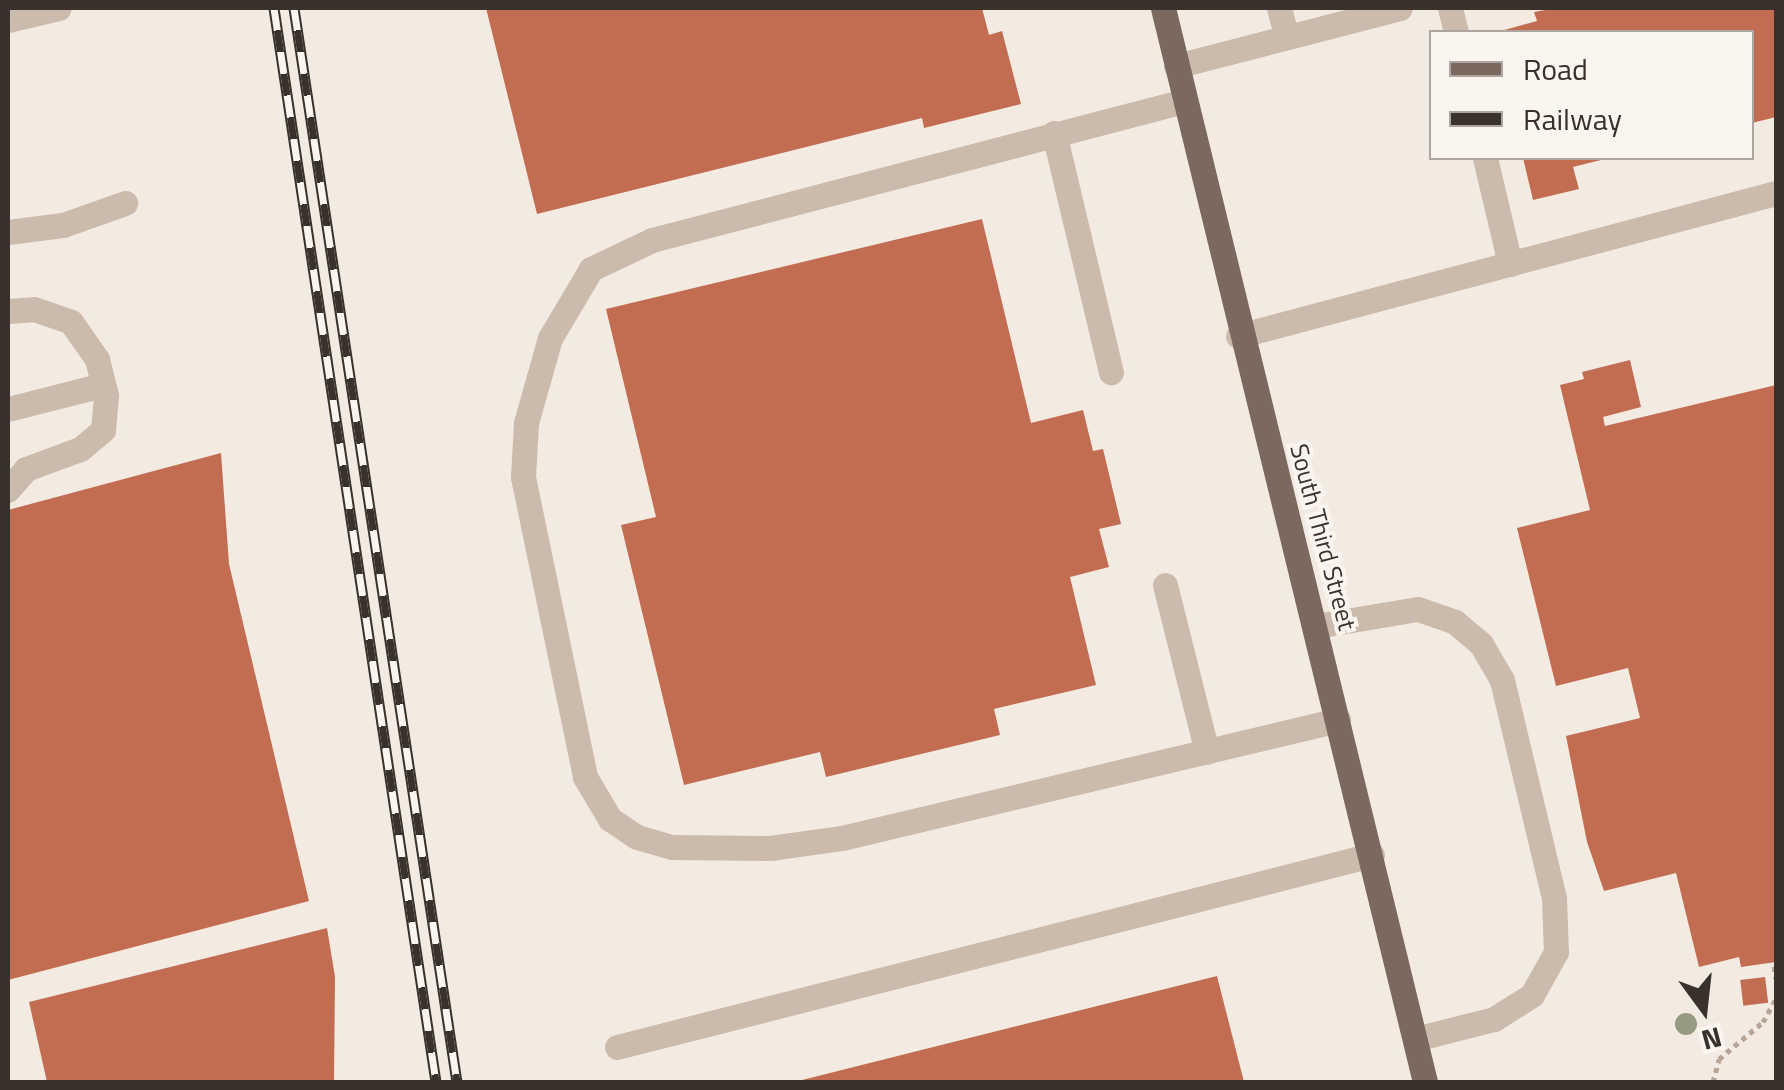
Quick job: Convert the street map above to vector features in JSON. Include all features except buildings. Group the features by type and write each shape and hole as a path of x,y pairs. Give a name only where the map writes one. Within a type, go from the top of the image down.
{"main road":[{"name":"South Third Street","path":"1162,8 1238,336 1316,626 1424,1082"}],"lane":[{"path":"8,20 60,8"},
{"path":"1280,8 1287,36"},
{"path":"1176,66 1400,8"},
{"path":"1184,100 652,240 604,258 571,293 534,395 523,476 585,776 610,819 636,837 672,847 770,848 842,838 1338,720"},
{"path":"1054,133 1111,372"},
{"path":"1486,160 1510,264"},
{"path":"1238,336 1776,193"},
{"path":"8,232 63,226 125,202"},
{"path":"8,311 34,309 71,322 97,360 104,385 103,430 80,449 26,469 8,490"},
{"path":"8,409 104,385"},
{"path":"1165,585 1207,752"},
{"path":"1316,626 1418,609 1456,622 1481,644 1502,680 1554,898 1556,952 1532,995 1494,1019 1415,1039"},
{"path":"617,1047 1372,855"}],"path":[{"path":"1774,966 1776,979"},
{"path":"1713,1082 1719,1059 1764,1022 1776,999"}],"railway":[{"path":"274,8 436,1082"},
{"path":"294,8 457,1082"}]}
